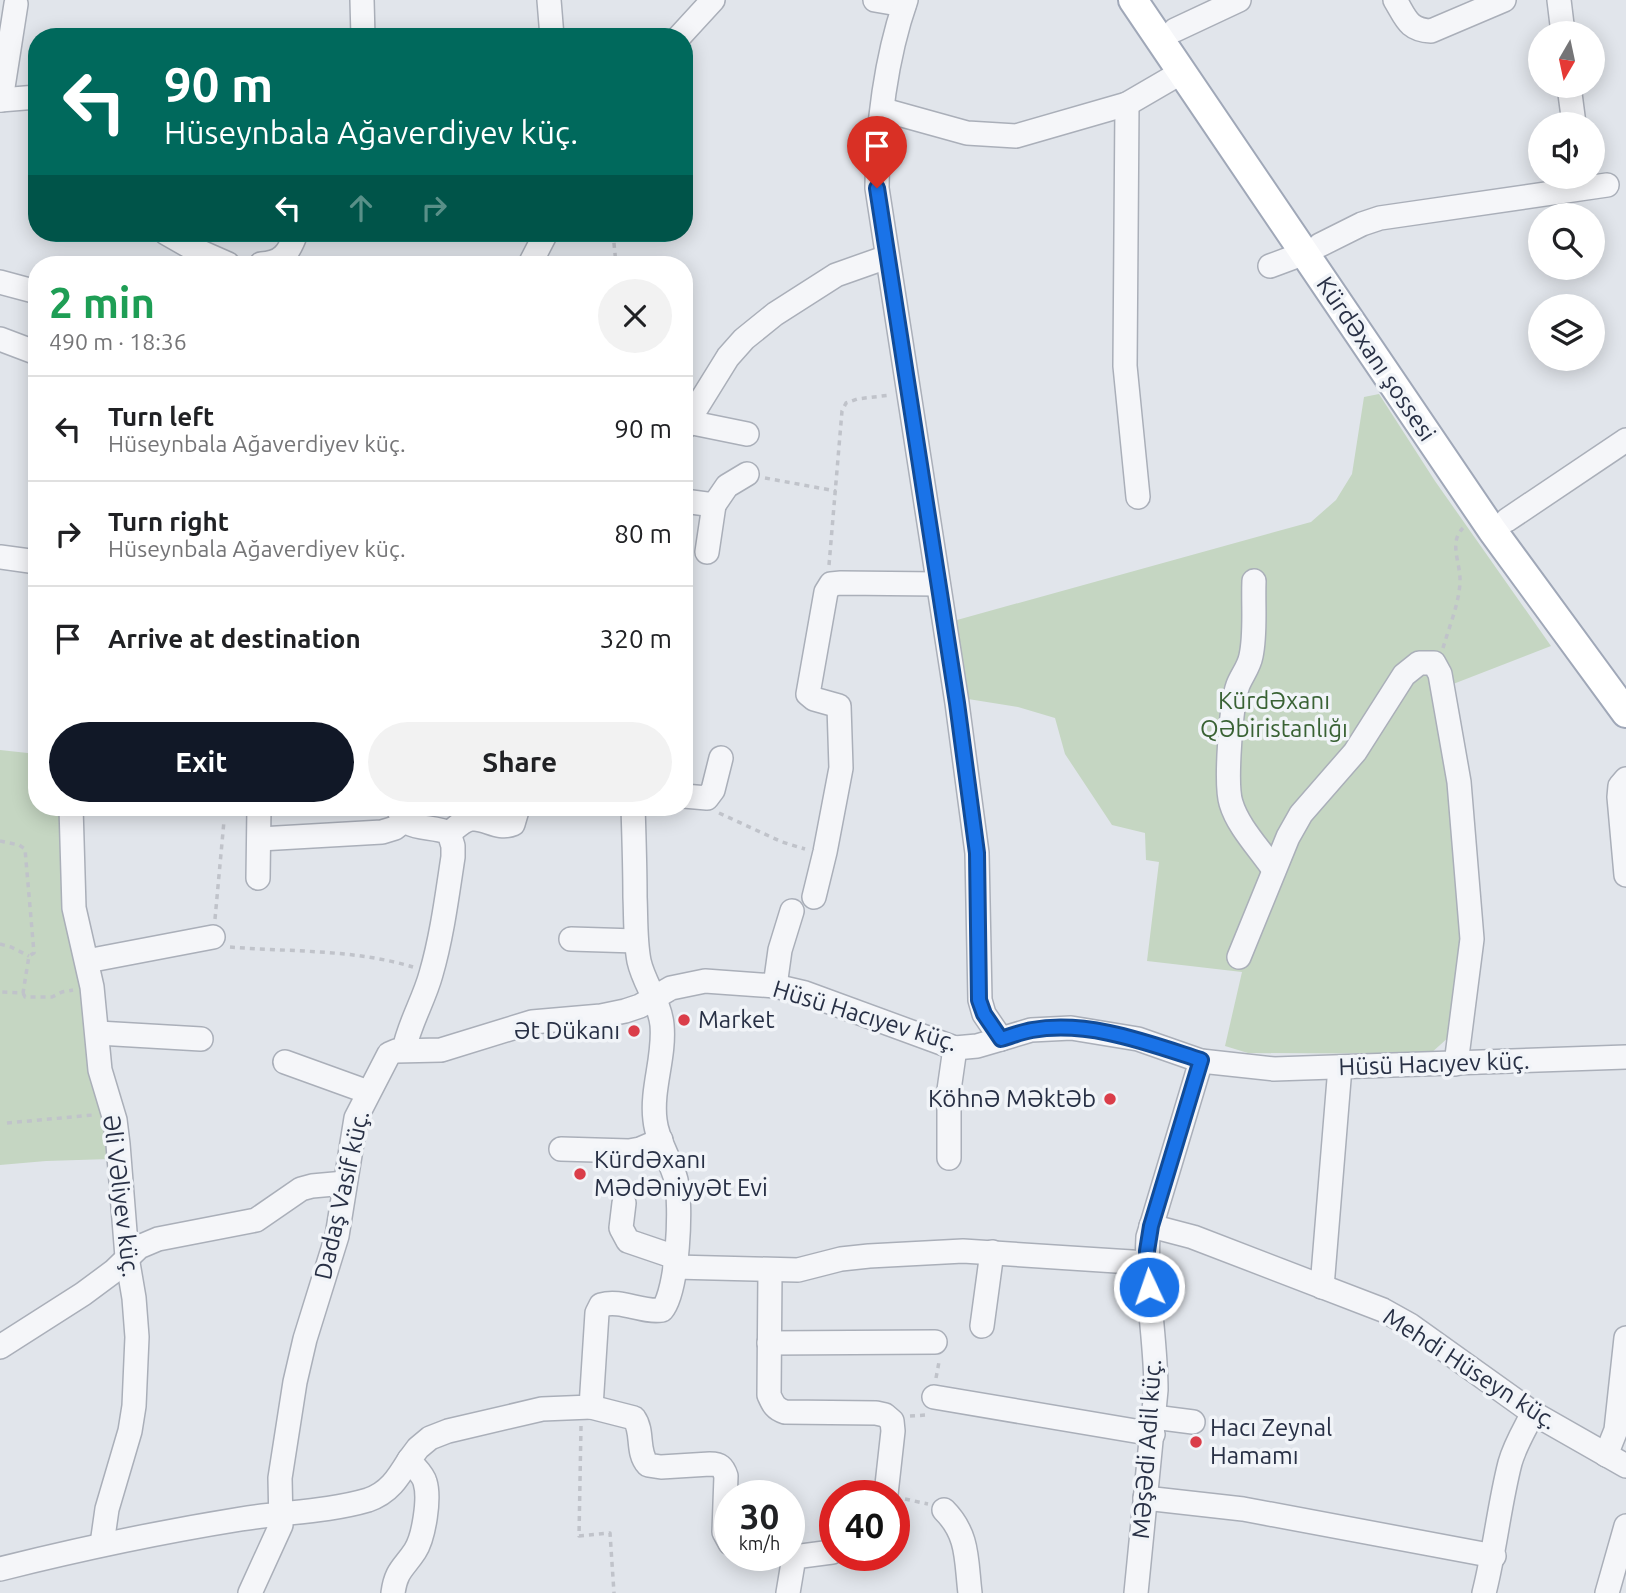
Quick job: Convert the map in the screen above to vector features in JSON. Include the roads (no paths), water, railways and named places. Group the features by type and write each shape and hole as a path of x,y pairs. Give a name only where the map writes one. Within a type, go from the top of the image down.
{"main road":[{"name":"Kürdəxanı şossesi","path":"1133,0 1182,72 1312,249"},
{"name":"Kürdəxanı şossesi","path":"1154,0 1312,249 1626,713"},
{"name":"Kürdəxanı şossesi","path":"1494,521 1626,685"}],"street":[{"path":"362,0 363,28"},
{"path":"549,0 551,28"},
{"path":"687,28 713,0"},
{"path":"875,0 905,3 891,53 877,152 877,188 977,853 979,1000 984,1014 1001,1039"},
{"path":"1175,30 1239,0"},
{"path":"1395,0 1408,22 1418,30 1431,31 1504,0"},
{"path":"1559,0 1562,21"},
{"path":"16,4 0,100 28,98"},
{"path":"884,110 967,134 1016,136 1127,104 1182,72"},
{"path":"1127,104 1125,366 1138,497"},
{"path":"1270,266 1380,218 1607,185"},
{"path":"182,242 210,256"},
{"path":"693,414 728,358 744,339 775,314 836,275 887,257"},
{"path":"0,282 28,290"},
{"path":"0,339 28,350"},
{"path":"693,426 747,434"},
{"path":"1494,521 1626,440"},
{"path":"707,552 714,505 727,486 747,474"},
{"path":"693,502 714,505"},
{"path":"0,557 28,561"},
{"path":"1254,581 1252,652 1234,700 1228,782 1230,802 1237,817 1274,870"},
{"path":"814,897 841,768 840,711 835,704 814,699 808,694 825,592 831,584 938,584"},
{"path":"1239,957 1288,837 1301,814 1355,752 1404,675 1419,663 1434,663 1440,674 1459,782 1472,939 1456,1064"},
{"path":"696,797 713,790 721,758"},
{"path":"1626,779 1620,786 1619,797 1626,875"},
{"name":"Əli Vəliyev küç.","path":"71,816 74,908 92,986 100,1070 113,1114 118,1144 127,1257 137,1337 134,1406 130,1431 107,1509 102,1544"},
{"path":"258,878 259,816"},
{"path":"260,839 382,832 395,828 400,816"},
{"path":"403,816 414,826 441,829 449,833 453,846 432,973 406,1038 404,1051"},
{"path":"449,833 473,818 507,827 513,824 516,816"},
{"path":"586,1407 597,1313 601,1305 611,1302 654,1311 662,1310 667,1304 675,1262 679,1219 678,1192 671,1163 654,1117 664,1042 662,1021 655,998 643,976 636,941 633,816"},
{"path":"775,986 780,950 792,911"},
{"path":"87,961 213,937"},
{"path":"571,939 636,941"},
{"name":"Hüsü Hacıyev küç.","path":"404,1051 441,1050 532,1022 601,1016 640,1006 671,988 705,981 775,986 804,993 955,1048 977,1046 1031,1030 1070,1028 1138,1039 1201,1060 1273,1069 1626,1057"},
{"path":"98,1033 201,1039"},
{"path":"949,1158 949,1090 955,1048"},
{"name":"Dadaş Vasif küç.","path":"250,1593 281,1525 281,1478 295,1382 305,1339 337,1236 354,1128 368,1092 389,1054 404,1051"},
{"name":"Məşədi Adil küç.","path":"1136,1593 1153,1426 1156,1359 1147,1262 1151,1226 1201,1060"},
{"path":"285,1062 368,1092"},
{"path":"1322,1287 1340,1066"},
{"path":"561,1149 629,1151 661,1140"},
{"path":"0,1348 83,1294 114,1271 139,1247 158,1239 256,1220 301,1189 312,1185 345,1183"},
{"path":"624,1203 621,1228 628,1241 675,1262 770,1271 798,1270 841,1259 963,1251 1147,1262"},
{"name":"Mehdi Hüseyn küç.","path":"1151,1226 1193,1237 1383,1310 1410,1325 1533,1413 1616,1461"},
{"path":"982,1326 992,1252"},
{"path":"770,1271 769,1395 777,1409 795,1413 886,1415 892,1421 893,1431 888,1480"},
{"path":"1616,1461 1615,1430 1626,1338"},
{"path":"769,1343 935,1342"},
{"path":"934,1397 1153,1426 1193,1422"},
{"path":"0,1569 102,1544 369,1499 394,1484 418,1448 430,1438 542,1409 586,1407 634,1418 638,1423 642,1456 648,1465 661,1468 718,1464 723,1468 726,1480"},
{"path":"1484,1593 1494,1556 1510,1463 1533,1413"},
{"path":"393,1593 401,1567 421,1539 427,1500 425,1480 409,1460"},
{"path":"1145,1498 1243,1509 1494,1556"},
{"path":"944,1510 956,1522 963,1538 970,1593"},
{"path":"1607,1593 1626,1526"},
{"path":"788,1593 789,1571"}],"place":[{"name":"Market","path":"684,1020"},
{"name":"Ət Dükanı","path":"634,1031"},
{"name":"Köhnə Məktəb","path":"1110,1099"},
{"name":"Kürdəxanı Mədəniyyət Evi","path":"580,1174"},
{"name":"Hacı Zeynal Hamamı","path":"1196,1442"}],"park label":[{"name":"Kürdəxanı Qəbiristanlığı","path":"1274,715"}]}
